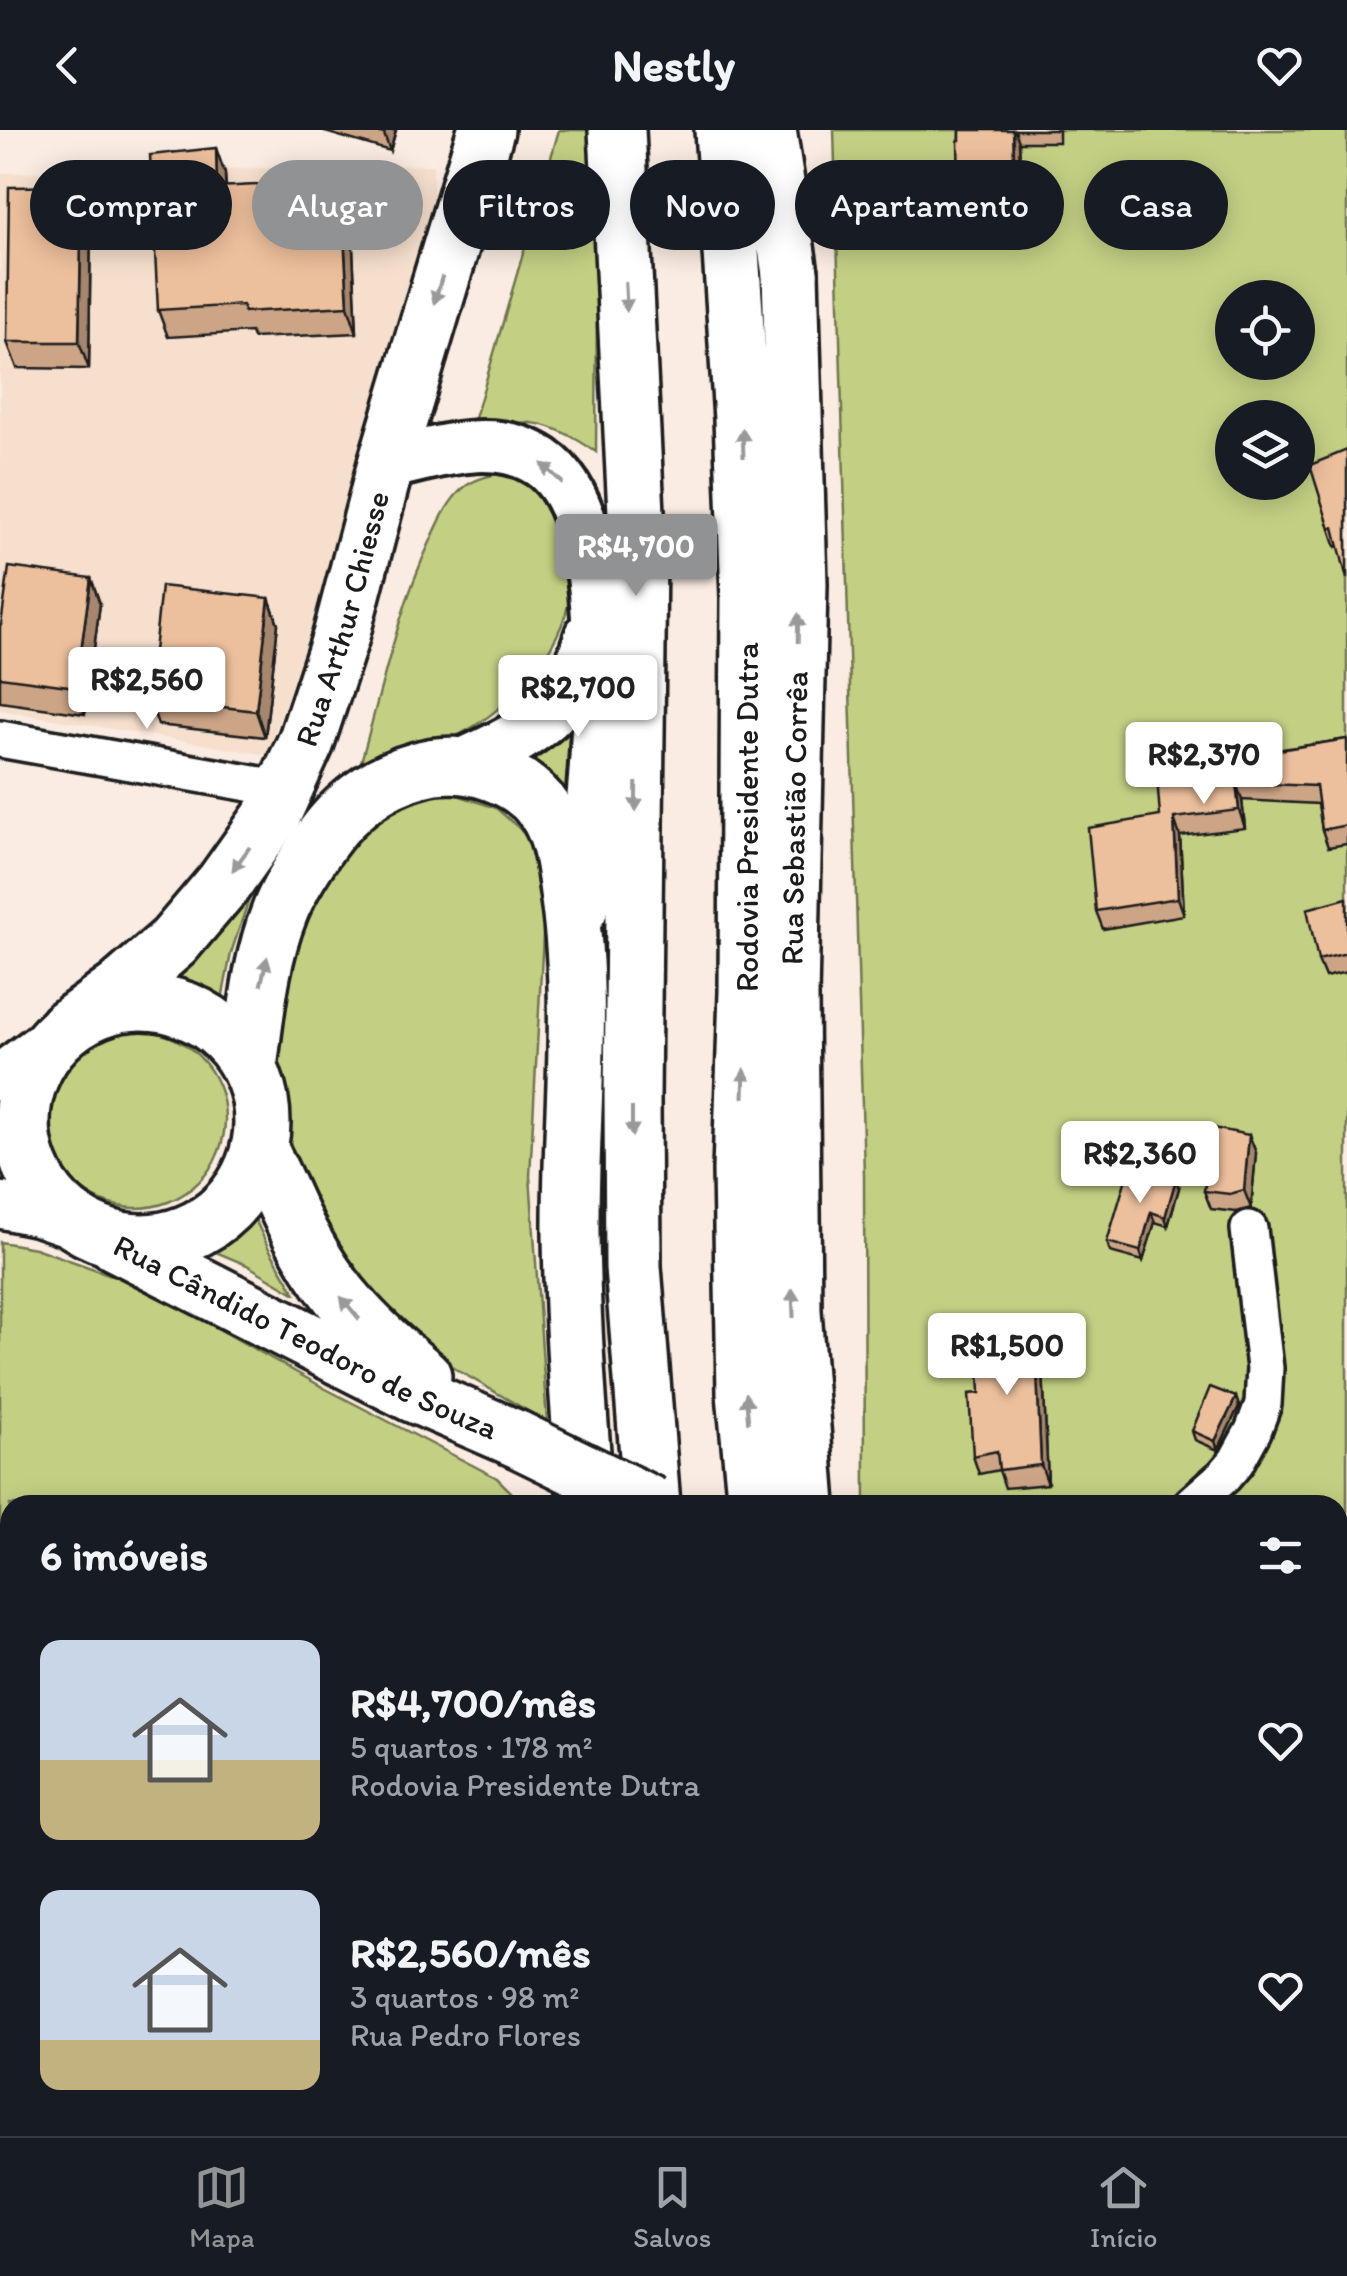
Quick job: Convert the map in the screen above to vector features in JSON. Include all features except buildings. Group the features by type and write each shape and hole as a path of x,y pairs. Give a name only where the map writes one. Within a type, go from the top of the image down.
{"main road":[{"name":"Rua Arthur Chiesse","path":"66,1028 120,989 174,942 224,883 273,814 306,742 341,636 386,464 486,130"},
{"path":"617,130 638,553 633,1267 651,1495"},
{"name":"Rodovia Presidente Dutra","path":"723,130 749,597 741,1170 745,1394 755,1495"},
{"path":"768,130 790,272"},
{"name":"Rua Sebastião Corrêa","path":"790,130 799,584 790,997 793,1311 807,1495"},
{"path":"386,464 470,446 510,449 540,462 566,487 586,534 598,618 599,695 577,979 571,1231 585,1495"},
{"path":"459,766 519,738 552,710 568,690 598,618"},
{"path":"249,1067 257,1000 280,911 326,832 348,808 388,782 421,768 459,766 488,771 517,783 538,801 551,821 563,854 577,979"},
{"path":"123,1003 166,1004 206,1020 238,1048 249,1067 261,1111 260,1149 245,1185 204,1226 150,1242 112,1239 77,1223 48,1198 24,1146 24,1105 38,1064 66,1028 102,1008 123,1003"},
{"name":"Rua Cândido Teodoro de Souza","path":"260,1149 301,1236 350,1308 376,1338 496,1429"},
{"name":"Rua Cândido Teodoro de Souza","path":"94,1232 413,1394 496,1429"},
{"path":"496,1429 631,1495"}],"street":[{"path":"0,739 283,789"},
{"path":"0,1076 66,1028"},
{"path":"0,1204 94,1232"},
{"path":"1202,1495 1236,1462 1263,1404 1265,1368 1250,1229"}],"shaded area":[{"path":"423,165 433,165 433,278 267,755 0,710 0,173 30,172 30,250 232,250 232,169 252,168 252,250 423,250"}],"green space":[{"path":"559,130 598,130 598,160 550,160"},
{"path":"834,130 1347,130 1347,1495 865,1495 864,1175 837,250 1064,250 1064,160 835,160"},
{"path":"524,250 597,250 596,452 564,433 536,424 507,424 471,432"},
{"path":"500,474 525,479 552,498 571,581 561,627 550,649 519,690 481,722 437,744 359,769 399,624 436,528 462,489"},
{"path":"573,698 572,811 516,758"},
{"path":"437,788 496,808 520,829 537,852 545,898 530,1176 547,1422 452,1367 363,1290 290,1164 280,1122 279,1027 295,942 345,831"},
{"path":"256,878 231,953 220,1010 185,989 154,981"},
{"path":"136,1030 170,1037 199,1056 218,1085 225,1119 218,1153 199,1182 170,1201 136,1208 102,1201 73,1182 54,1153 47,1119 54,1085 73,1056 102,1037"},
{"path":"248,1204 296,1294 247,1265 199,1245 223,1229"},
{"path":"0,1242 35,1248 142,1286 326,1389 497,1478 514,1495 0,1495"}]}
